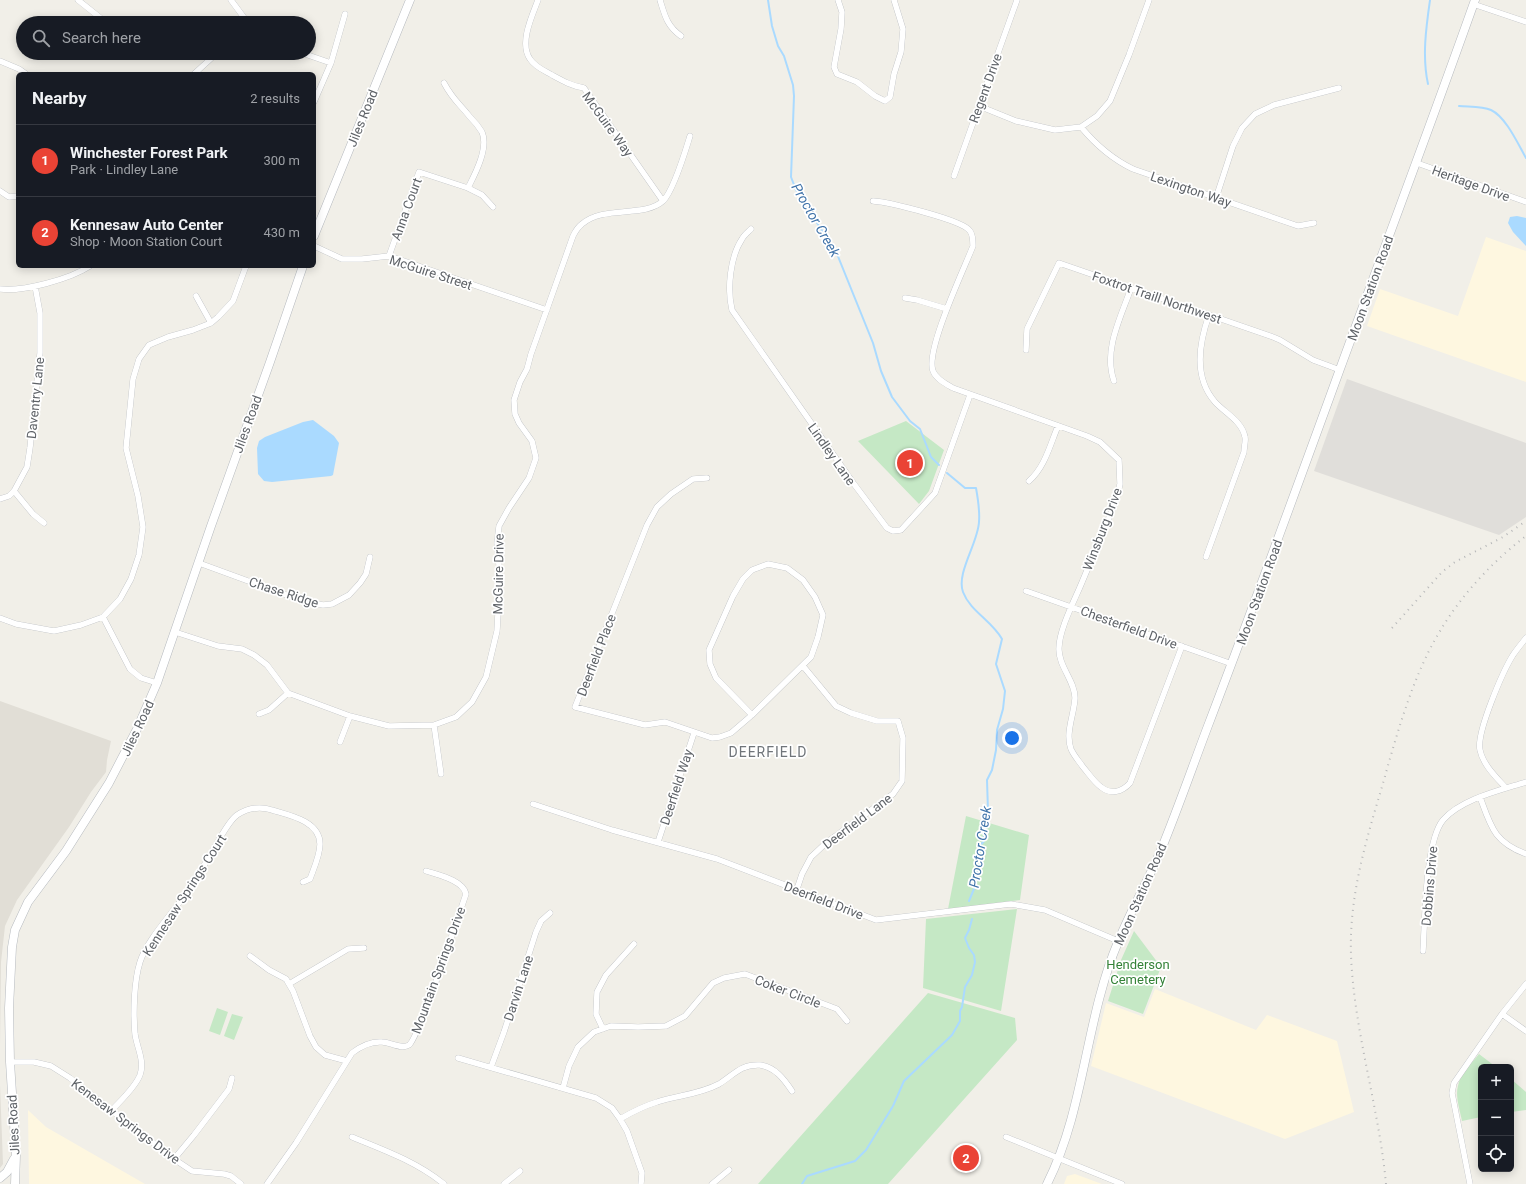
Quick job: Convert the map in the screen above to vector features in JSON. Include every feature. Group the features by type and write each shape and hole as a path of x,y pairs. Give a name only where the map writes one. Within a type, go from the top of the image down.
{"street":[{"path":"78,0 98,16"},
{"path":"231,0 243,16"},
{"name":"Jiles Road","path":"316,231 410,0"},
{"name":"McGuire Way","path":"538,0 526,32 526,47 530,59 541,70 574,86 584,88 663,201"},
{"path":"660,0 665,16 672,29 681,36"},
{"path":"838,0 842,12 841,29 834,67 838,74 857,82 875,96 885,101 890,97 894,74 901,52 903,29 894,0"},
{"name":"Regent Drive","path":"954,176 1017,0"},
{"path":"979,106 1016,121 1055,130 1081,127 1097,116 1110,100 1129,55 1149,0"},
{"path":"1474,2 1526,22"},
{"name":"Moon Station Road","path":"1047,1184 1058,1159 1073,1110 1098,1001 1118,941 1161,851 1232,664 1417,163 1474,2"},
{"path":"316,97 331,63 345,14"},
{"path":"316,58 331,63"},
{"path":"196,72 209,60"},
{"path":"0,61 23,72"},
{"path":"444,82 450,94 470,117 483,137 480,164 468,188"},
{"path":"1216,198 1233,146 1242,128 1255,114 1274,105 1339,88"},
{"name":"Lexington Way","path":"1081,127 1109,156 1132,169 1298,226 1314,224"},
{"path":"663,201 670,190 690,136"},
{"name":"Heritage Drive","path":"1417,163 1526,202"},
{"name":"Anna Court","path":"389,256 419,172 468,188 482,195 493,207"},
{"path":"0,191 8,197 16,196"},
{"name":"McGuire Drive","path":"288,693 350,716 389,726 434,725 456,717 472,702 486,678 497,631 500,577 497,543 499,526 529,478 536,458 532,441 519,424 515,414 514,400 520,382 527,369 572,236 582,224 600,215 642,210 663,201"},
{"name":"Winsburg Drive","path":"873,201 886,202 945,219 963,225 970,230 973,239 973,246 936,338 931,357 933,371 941,381 953,388 1100,442 1119,460 1120,484 1116,500 1071,606 1060,641 1059,650 1074,689 1075,697 1069,734 1071,749 1096,783 1104,790 1110,792 1122,790 1130,783 1182,646"},
{"name":"Lindley Lane","path":"751,229 742,238 735,254 730,279 730,300 732,310 854,484 887,528 893,532 901,530 934,493 970,394"},
{"name":"McGuire Street","path":"316,247 342,259 362,259 389,256 547,310"},
{"name":"Foxtrot Traill Northwest","path":"1026,350 1027,329 1059,263 1280,340 1314,360 1340,370"},
{"path":"0,289 35,286 71,275 86,268"},
{"path":"0,618 16,624 54,631 81,625 103,617 120,599 131,579 139,555 143,527 138,496 126,448 133,379 139,359 149,345 211,323 233,302 245,268"},
{"name":"Jiles Road","path":"16,1184 16,1156 10,1062 10,968 13,939 18,920 31,898 66,851 124,756 157,683 302,268"},
{"name":"Daventry Lane","path":"14,491 27,467 40,353 40,313 35,286"},
{"path":"1114,381 1109,359 1111,346 1131,288"},
{"path":"196,296 211,323"},
{"path":"905,298 947,309"},
{"path":"1206,557 1244,452 1245,436 1237,421 1215,402 1204,384 1200,368 1200,350 1209,315"},
{"path":"1029,481 1037,474 1042,466 1058,426"},
{"name":"Deerfield Place","path":"707,478 693,479 671,494 656,507 647,525 575,707 645,725 665,722 712,738 731,733 752,715 812,657 823,615 815,597 803,580 787,568 768,564 752,570 743,579 733,596 709,650 710,664 716,678 752,715"},
{"path":"0,499 9,496 14,491 33,514 44,523"},
{"name":"Chase Ridge","path":"199,563 304,601 323,605 332,604 349,595 366,574 370,557"},
{"name":"Chesterfield Drive","path":"1026,591 1232,664"},
{"path":"103,617 130,669 141,678 157,683"},
{"path":"176,632 218,646 242,649 254,655 267,665 288,693 269,710 259,714"},
{"path":"1506,788 1489,768 1483,758 1480,751 1479,742 1503,673 1513,654 1526,638"},
{"name":"Deerfield Lane","path":"797,889 802,874 811,857 826,843 894,794 902,781 903,738 898,721 877,721 851,713 836,706 802,666"},
{"path":"340,742 350,716"},
{"path":"434,725 441,774"},
{"name":"Deerfield Way","path":"658,842 694,733"},
{"name":"Dobbins Drive","path":"1423,952 1430,855 1434,839 1444,819 1466,803 1526,782"},
{"path":"1480,797 1493,830 1501,840 1511,847 1526,854"},
{"name":"Deerfield Drive","path":"532,804 612,830 717,859 876,920 1006,904 1038,908 1118,941"},
{"name":"Kennesaw Springs Court","path":"111,1111 139,1077 142,1066 135,1034 134,991 140,961 150,943 186,895 224,832 236,816 248,810 263,807 287,814 311,825 318,833 320,844 310,879 303,882"},
{"name":"Mountain Springs Drive","path":"267,1184 296,1143 352,1054 363,1045 382,1042 403,1047 408,1045 413,1040 423,1016 466,894 465,889 461,884 426,871"},
{"name":"Darvin Lane","path":"490,1067 504,1032 536,932 541,921 550,913"},
{"path":"603,1029 596,1014 597,992 606,975 634,944"},
{"path":"289,984 348,949 364,948"},
{"path":"250,956 269,970 286,979 293,991 310,1036 316,1047 325,1055 347,1060"},
{"name":"Coker Circle","path":"563,1088 569,1066 578,1047 594,1032 611,1026 666,1026 685,1016 712,983 724,978 745,974 837,1009 847,1021"},
{"path":"1470,1184 1452,1093 1454,1083 1502,1014 1526,984"},
{"path":"1502,1014 1526,1031"},
{"path":"458,1058 596,1098 612,1108 627,1131 642,1174 641,1184"},
{"name":"Kenesaw Springs Drive","path":"10,1062 34,1062 51,1066 70,1078 111,1111 192,1171 224,1174 231,1176 241,1184"},
{"path":"620,1119 638,1108 658,1101 697,1093 719,1084 741,1068 759,1065 770,1067 783,1077 792,1091"},
{"path":"174,1159 228,1089 232,1078"},
{"path":"352,1137 410,1161 444,1184"},
{"path":"1006,1137 1122,1184"},
{"path":"0,1178 7,1172 16,1156"},
{"path":"712,1184 729,1170"},
{"path":"504,1184 520,1171"}],"shaded area":[{"path":"1486,237 1526,251 1526,382 1367,326 1380,289 1458,316"},
{"path":"1347,379 1526,443 1526,517 1499,535 1314,471"},
{"path":"0,701 111,741 106,772 17,900 5,926 1,962 0,1046"},
{"path":"1155,989 1256,1030 1267,1015 1337,1041 1354,1112 1285,1139 1091,1066 1106,1003 1144,1017"},
{"path":"0,1085 3,1164 0,1168"},
{"path":"28,1110 46,1127 145,1184 29,1184"},
{"path":"1075,1174 1102,1184 1064,1184 1067,1176"}],"green space":[{"path":"906,421 944,450 929,491 919,504 858,441"},
{"path":"966,816 1029,835 1020,900 948,909"},
{"path":"1017,909 1001,1011 923,988 926,919"},
{"name":"Henderson Cemetery","path":"1134,931 1161,967 1143,1014 1108,1001 1121,960"},
{"path":"928,993 1015,1018 1017,1040 888,1184 758,1184"},
{"path":"217,1008 228,1012 220,1035 209,1031"},
{"path":"232,1014 243,1017 234,1040 224,1036"},
{"path":"1479,1054 1492,1064 1478,1064 1478,1118 1462,1121 1457,1099 1457,1090 1464,1073"},
{"path":"1514,1082 1526,1092 1526,1110 1514,1112"}],"water":[{"path":"1517,216 1526,218 1526,246 1513,232 1508,223 1510,217"},
{"path":"313,420 334,436 339,443 333,475 272,482 264,481 258,474 257,448 259,441 265,437 303,422"}],"waterway":[{"name":"Proctor Creek","path":"768,0 772,26 778,46 784,56 793,85 794,96 791,177 796,190 837,254 873,343 881,371 892,397 910,421 920,429 931,457 939,465"},
{"path":"1428,84 1425,53 1430,0"},
{"path":"1459,106 1484,108 1496,113 1507,125 1526,158"},
{"name":"Proctor Creek","path":"947,473 965,488 976,488 979,522 978,530 962,576 963,592 966,599 993,627 1002,639 996,664 1005,691 1003,709 997,730 996,750 992,770 987,780 988,811 984,841 978,848 976,884 969,901"},
{"name":"Proctor Creek","path":"802,1184 807,1176 855,1161 866,1150 893,1106 904,1081 952,1035 960,1021 960,1011 965,987 972,975 975,962 974,955 965,938 972,919"}],"railway":[{"path":"1392,628 1442,572 1455,562 1503,537 1526,521"},
{"path":"1386,1184 1383,1155 1353,984 1351,934 1355,892 1359,871 1369,831 1401,722 1412,689 1426,657 1445,622 1469,590 1496,562 1526,536"}],"place":[{"name":"Winchester Forest Park","path":"910,463"},
{"name":"Kennesaw Auto Center","path":"966,1158"}],"district":[{"name":"DEERFIELD","path":"768,752"}]}
